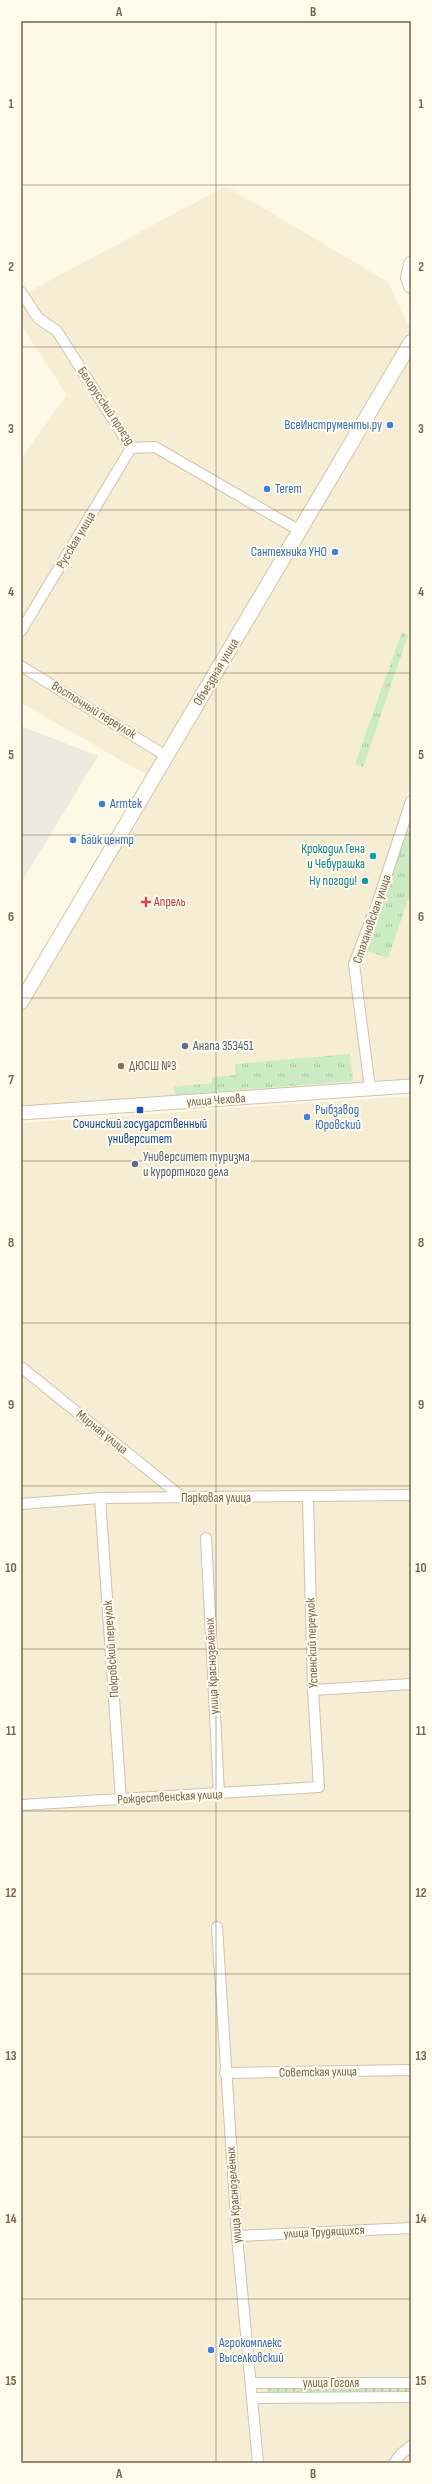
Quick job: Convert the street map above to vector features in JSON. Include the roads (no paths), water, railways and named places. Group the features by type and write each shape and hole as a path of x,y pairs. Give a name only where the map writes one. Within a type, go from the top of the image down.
{"main road":[{"path":"411,264 409,271 411,286"},
{"name":"Объездная улица","path":"21,1002 411,342"}],"street":[{"name":"Белорусский проезд","path":"21,292 38,318 57,331 131,448 155,447 300,531"},
{"name":"Русская улица","path":"21,631 131,448"},
{"name":"Восточный переулок","path":"21,666 166,756"},
{"name":"Стахановская улица","path":"370,1089 354,964 378,901 411,801"},
{"name":"улица Чехова","path":"21,1113 411,1086"},
{"name":"Мирная улица","path":"21,1367 182,1498"},
{"name":"Парковая улица","path":"21,1504 100,1498 308,1498 411,1495"},
{"name":"Покровский переулок","path":"100,1498 121,1799"},
{"name":"Успенский переулок","path":"308,1498 313,1690 319,1787"},
{"name":"улица Краснозелёных","path":"206,1538 219,1794"},
{"path":"313,1690 411,1684"},
{"name":"Рождественская улица","path":"21,1804 219,1794 319,1787"},
{"name":"улица Краснозелёных","path":"217,1927 225,2073 237,2236 254,2398 258,2463"},
{"name":"Советская улица","path":"225,2073 411,2070"},
{"name":"улица Трудящихся","path":"237,2236 411,2228"},
{"name":"улица Гоголя","path":"252,2384 411,2382"},
{"name":"улица Гоголя","path":"254,2398 411,2397"},
{"path":"394,2463 401,2454 411,2446"}],"place":[{"name":"ВсеИнструменты.ру","path":"390,425"},
{"name":"Terem","path":"267,489"},
{"name":"Сантехника УНО","path":"335,552"},
{"name":"Armtek","path":"102,804"},
{"name":"Байк центр","path":"73,840"},
{"name":"Крокодил Гена и Чебурашка","path":"373,856"},
{"name":"Ну погоди!","path":"365,881"},
{"name":"Апрель","path":"146,902"},
{"name":"Анапа 353451","path":"185,1046"},
{"name":"ДЮСШ №3","path":"121,1066"},
{"name":"Сочинский государственный университет","path":"140,1110"},
{"name":"Рыбзавод Юровский","path":"307,1117"},
{"name":"Университет туризма и курортного дела","path":"135,1164"},
{"name":"Агрокомплекс Выселковский","path":"211,2350"}]}
